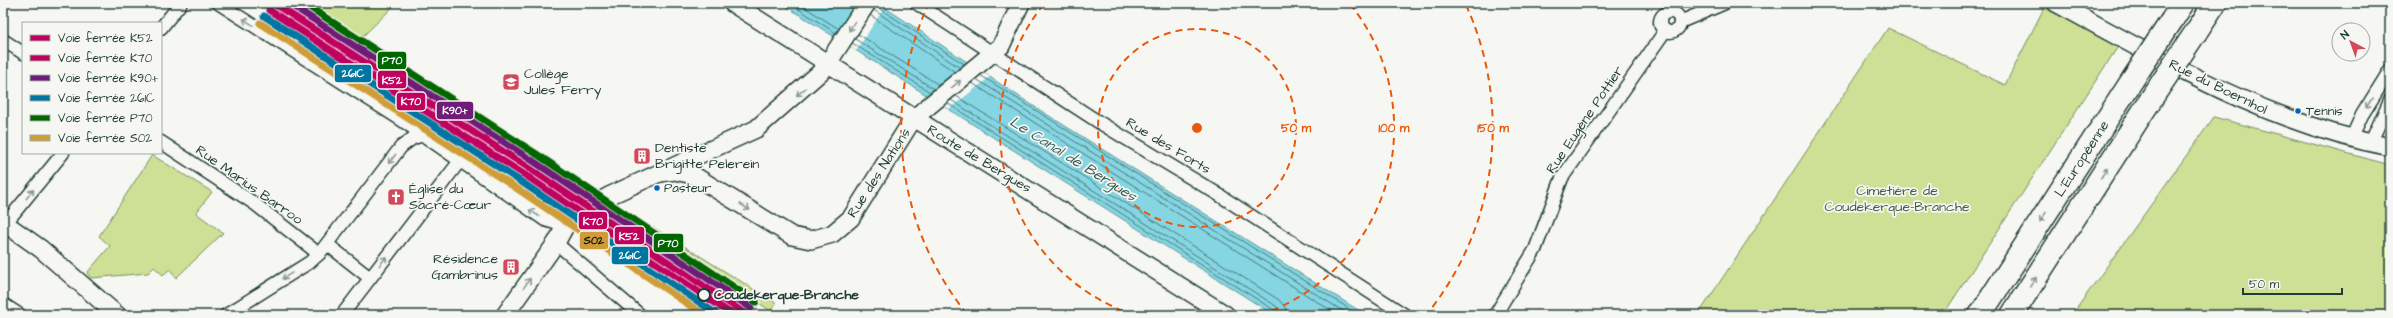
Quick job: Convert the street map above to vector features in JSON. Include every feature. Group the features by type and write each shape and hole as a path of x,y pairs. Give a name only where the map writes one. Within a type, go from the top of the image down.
{"highway":[{"name":"L'Européenne","path":"2012,315 2215,3"},
{"name":"L'Européenne","path":"1980,315 2178,12"}],"street":[{"path":"162,27 181,3"},
{"path":"218,3 403,121 421,136 547,222 556,230 557,241 640,315"},
{"name":"Route de Bergues","path":"732,3 913,120 1055,205 1226,315"},
{"path":"547,222 555,223 570,219 611,195 756,129 808,86 828,64 867,3"},
{"name":"Rue des Forts","path":"916,3 986,60 1096,121 1216,193 1405,315"},
{"name":"Rue des Nations","path":"712,186 792,236 812,240 837,232 848,221 913,120 986,60 1003,42 1021,3"},
{"path":"1680,22 1674,13 1663,8 1660,22 1665,31 1675,32 1680,22 1725,3"},
{"name":"Rue du Boernhol","path":"2063,5 2234,97 2288,120 2351,139 2390,148"},
{"name":"Rue Eugène Pottier","path":"1495,315 1535,250 1562,178 1665,31"},
{"path":"3,40 22,52"},
{"path":"2351,139 2362,115 2390,70"},
{"path":"2370,144 2390,100"},
{"path":"226,315 305,265 319,254 401,147 413,138 421,136"},
{"name":"Rue Marius Barroo","path":"162,143 255,204 319,254"},
{"path":"706,152 700,166 703,175 712,186"},
{"path":"61,154 4,223 41,249 117,315"},
{"path":"342,315 459,162"},
{"path":"660,173 685,172 712,186"},
{"path":"505,315 557,241 570,219"},
{"path":"326,244 370,278"},
{"path":"3,304 20,315"}],"green space":[{"path":"299,3 397,3 358,41"},
{"name":"Cimetière de Coudekerque-Branche","path":"2044,8 2119,45 1943,315 1698,315 1888,28 2005,85"},
{"path":"2214,117 2390,165 2390,315 2072,315"},
{"path":"152,155 212,192 196,213 223,233 176,278 170,269 163,275 154,267 148,273 91,278 87,273 110,246 99,236"},
{"path":"653,227 776,303 771,311 653,234"}],"water":[{"name":"Le Canal de Bergues","path":"781,3 878,3 1035,107 1366,315 1274,315"}],"pier":[{"path":"856,3 878,3 885,7 856,51 835,36"},
{"path":"968,63 990,77 949,109 927,95"}],"rail line":[{"name":"K52","path":"273,3 529,168 747,315"},
{"name":"K90+","path":"288,3 533,161 751,308"},
{"name":"P70","path":"303,3 538,155 756,302"},
{"name":"K70","path":"269,10 525,175 733,315"},
{"name":"261C","path":"264,16 520,181 718,315"},
{"name":"S02","path":"260,23 516,188 704,315"}],"place":[{"name":"Collège Jules Ferry","path":"511,82"},
{"name":"Tennis","path":"2298,111"},
{"name":"Dentiste Brigitte Pelerein","path":"642,156"},
{"name":"Pasteur","path":"657,188"},
{"name":"Église du Sacré-Cœur","path":"396,197"},
{"name":"Résidence Gambrinus","path":"511,267"},
{"name":"Coudekerque-Branche","path":"704,295"}]}
